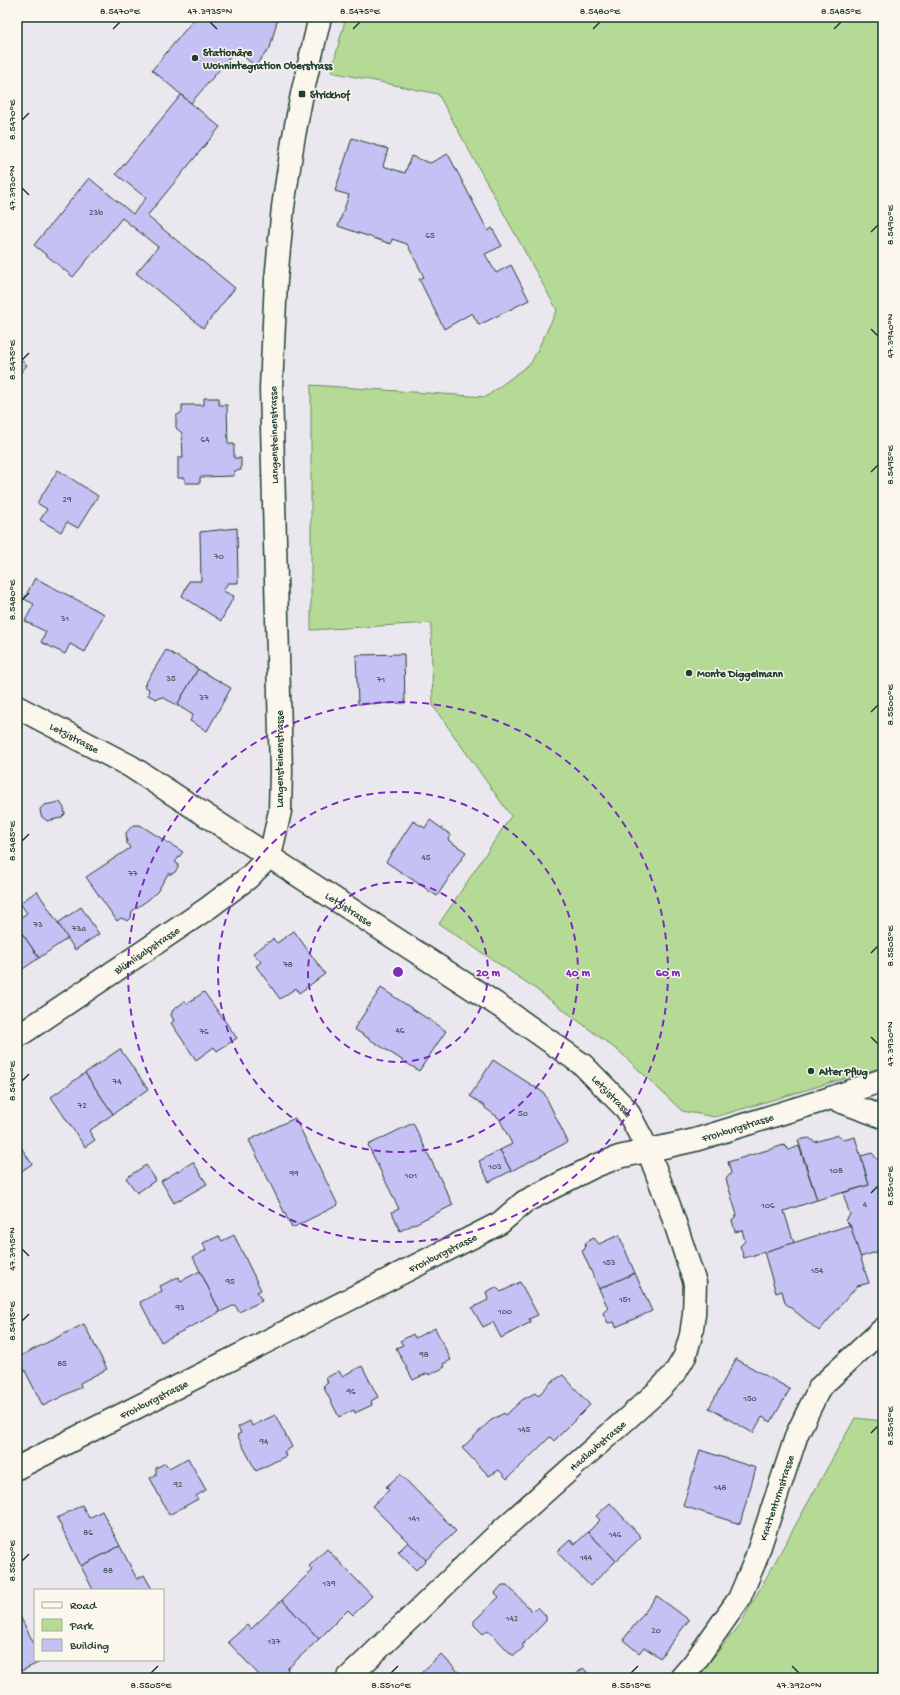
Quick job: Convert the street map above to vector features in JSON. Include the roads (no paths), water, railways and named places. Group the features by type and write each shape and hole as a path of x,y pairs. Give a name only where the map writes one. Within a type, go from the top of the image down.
{"street":[{"name":"Langensteinenstrasse","path":"270,856 280,811 281,771 271,388 276,280 283,207 293,141 302,94 320,17"},
{"name":"Letzistrasse","path":"17,707 130,766 504,1009 583,1065 627,1110 648,1150"},
{"name":"Blümlisalpstrasse","path":"17,1037 208,908 248,878 270,856"},
{"name":"Frohburgstrasse","path":"17,1468 500,1222 524,1202 595,1166 619,1157 695,1140 831,1098 883,1080"},
{"path":"831,1098 883,1117"},
{"name":"Hadlaubstrasse","path":"348,1678 502,1530 658,1391 675,1373 685,1356 691,1335 694,1314 695,1283 670,1208 648,1150"},
{"name":"Krattenturmstrasse","path":"682,1678 739,1599 755,1561 797,1434 820,1387 883,1328"}],"place":[{"name":"Stationäre Wohnintegration Oberstrass","path":"195,58"},
{"name":"Strickhof","path":"302,94"},
{"name":"Monte Diggelmann","path":"689,673"},
{"name":"Alter Pflug","path":"811,1071"}]}
